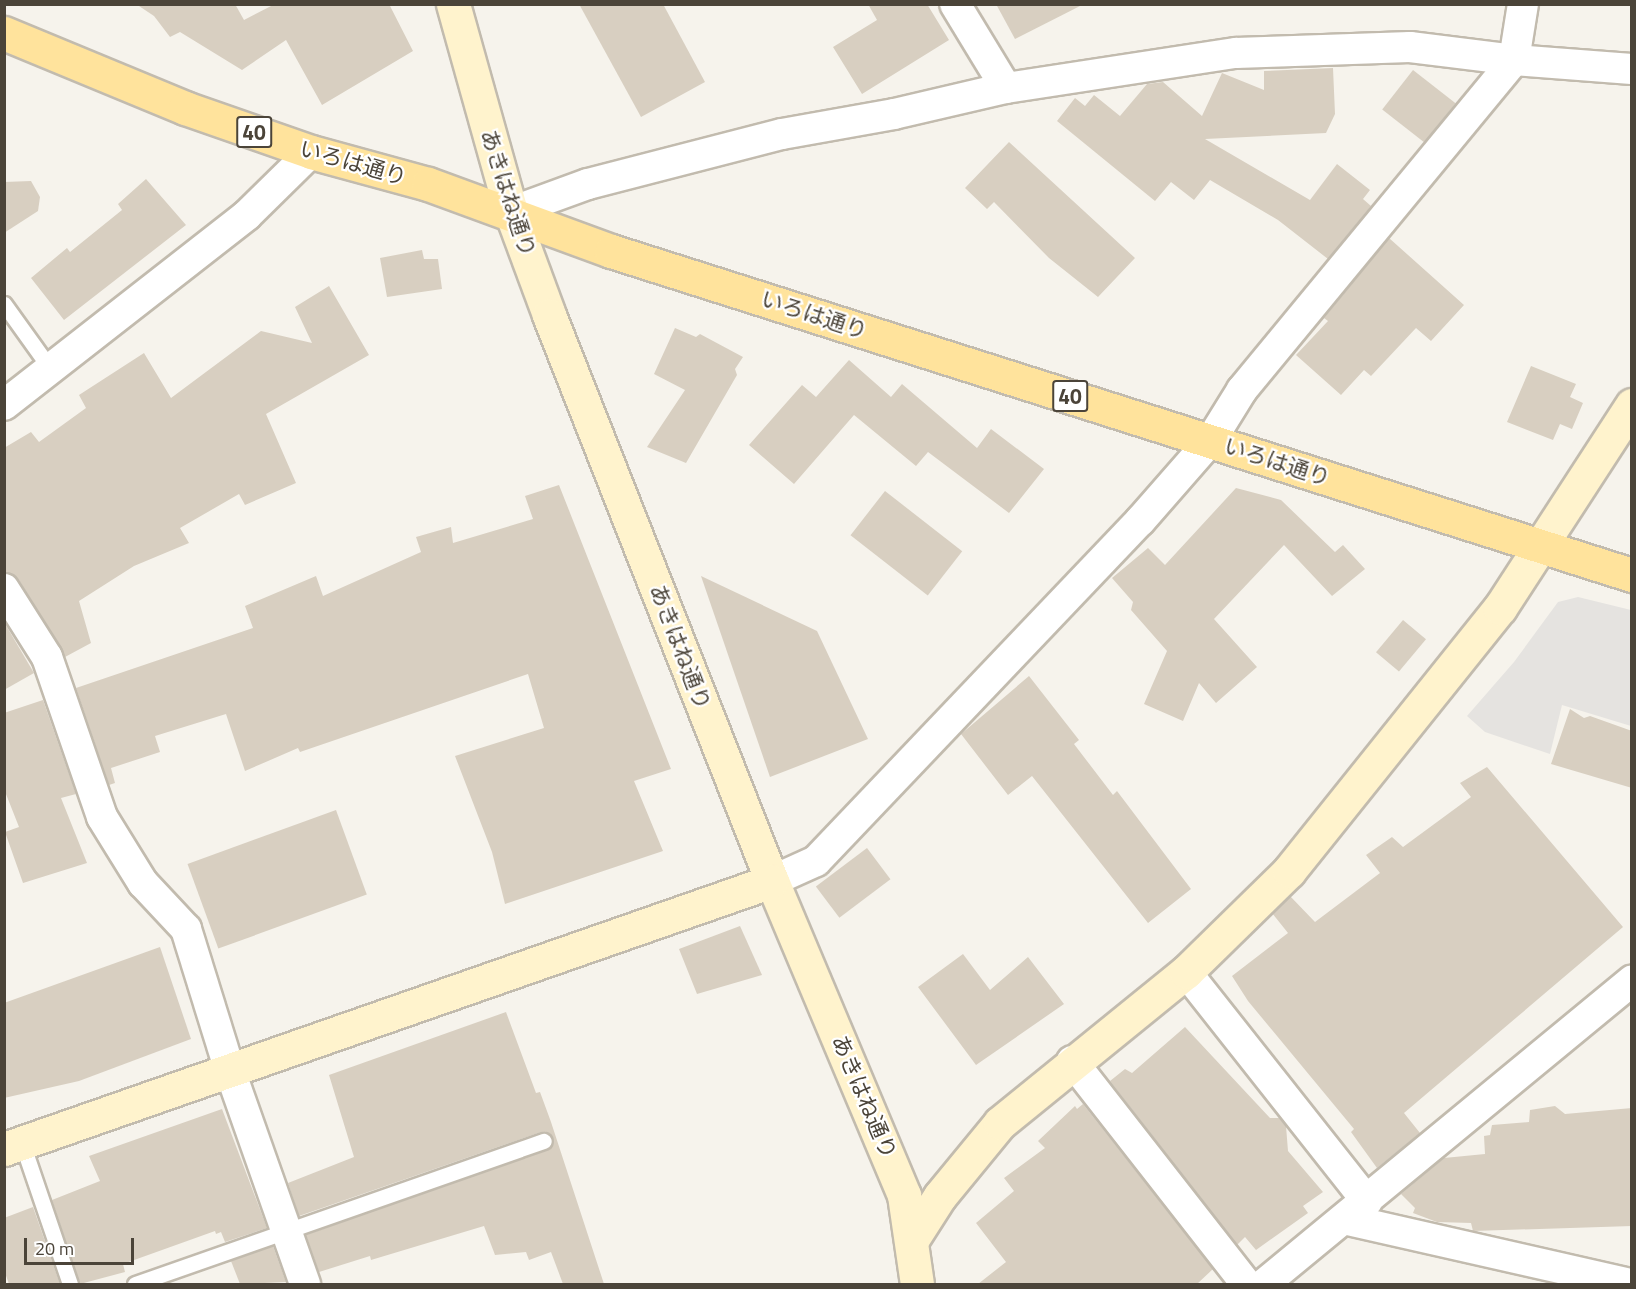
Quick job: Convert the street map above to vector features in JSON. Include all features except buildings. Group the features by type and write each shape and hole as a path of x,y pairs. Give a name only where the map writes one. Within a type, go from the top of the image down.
{"main road":[{"name":"いろは通り","path":"4,33 184,108 311,152 428,184 511,212 611,251 1632,575"}],"street":[{"name":"あきはね通り","path":"453,4 511,212 772,881 915,1223 917,1284"},
{"path":"955,4 1006,88"},
{"path":"14,1146 772,881 816,861 1140,521 1212,440 1242,390 1514,60 1523,4"},
{"path":"511,212 588,184 770,137 894,114 1006,88 1236,53 1410,47 1514,60 1632,69"},
{"path":"4,405 52,371 247,215 311,152"},
{"path":"915,1223 1000,1122 1072,1061 1186,972 1289,871 1474,642 1541,547 1632,405"},
{"path":"4,589 47,657 102,816 144,883 186,929 230,1071 305,1284"},
{"path":"1186,972 1355,1210 1629,1284"},
{"path":"1264,1284 1632,981"},
{"path":"1072,1061 1246,1284"}],"lane":[{"path":"4,304 52,371"},
{"path":"135,1284 544,1142"},
{"path":"14,1146 70,1284"}],"shaded area":[{"path":"1578,597 1631,610 1631,726 1562,705 1550,754 1485,732 1467,716 1514,662 1558,602"}]}
